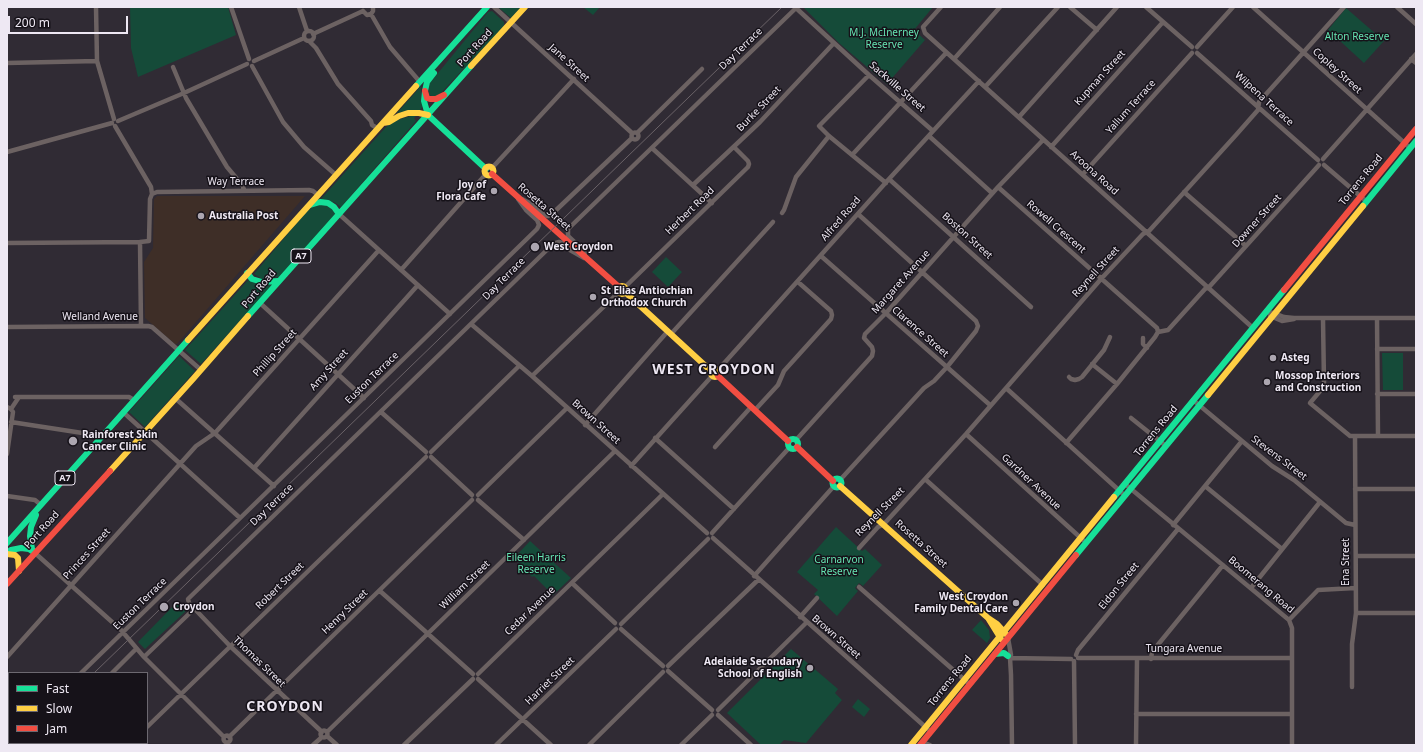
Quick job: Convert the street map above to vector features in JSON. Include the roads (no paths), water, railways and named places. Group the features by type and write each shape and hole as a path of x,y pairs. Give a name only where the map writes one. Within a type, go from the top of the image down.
{"main road":[{"name":"Port Road","path":"7,543 487,7"},
{"name":"Port Road","path":"7,584 201,370 260,304 278,281 525,7"},
{"path":"380,126 408,113 428,115 424,101 425,91 427,82 439,67 438,62"},
{"path":"425,91 427,98 430,99 436,99 446,94"},
{"name":"Rosetta Street","path":"428,115 517,197 547,222 715,373 789,444"},
{"name":"Torrens Road","path":"925,744 931,732 1199,405 1271,314 1360,197 1416,129"},
{"name":"Torrens Road","path":"911,745 1253,328 1271,314 1416,141"},
{"path":"310,205 320,202 328,203 334,207 339,214"},
{"path":"248,273 252,278 262,282 278,281"},
{"path":"789,444 791,439 796,444"},
{"name":"Rosetta Street","path":"796,444 837,483 988,618 991,619 1004,643"},
{"path":"35,554 31,545 30,532 40,506"},
{"path":"7,554 11,550 23,548 30,549 35,554"},
{"path":"7,554 14,555 18,558 19,571"},
{"path":"990,648 995,635 995,625 1003,625 1012,622"},
{"name":"Rosetta Street","path":"995,625 1004,631 1008,638"},
{"path":"995,654 1004,653 1009,657"}],"street":[{"path":"7,243 149,241 150,199 152,194 151,187 115,122 97,61 96,7"},
{"path":"231,7 250,66 252,66 282,122 304,147 336,175"},
{"path":"299,7 307,31 304,34 306,39 316,48 338,84 371,121 372,125 380,126"},
{"path":"371,14 373,7"},
{"name":"Jane Street","path":"494,7 634,135"},
{"name":"Aroona Road","path":"941,7 923,27 925,33 1253,328"},
{"path":"954,59 1000,7"},
{"path":"986,87 1058,7"},
{"path":"1070,7 1096,30"},
{"path":"1019,117 1117,7"},
{"name":"Wilpena Terrace","path":"1146,7 1366,202"},
{"name":"Yallum Terrace","path":"1083,174 1233,7"},
{"name":"Copley Street","path":"1253,7 1410,148"},
{"name":"Reynell Street","path":"859,548 878,527 884,524 966,434 1101,279 1184,192 1258,110 1258,102 1344,7"},
{"path":"1396,7 1416,24"},
{"name":"Sackville Street","path":"796,8 933,131"},
{"name":"Day Terrace","path":"586,258 584,251 568,236 568,229 796,8"},
{"path":"313,34 364,9 367,14 371,14 390,47 420,82"},
{"name":"Kupman Street","path":"1051,147 1163,22"},
{"path":"307,31 311,31 313,34"},
{"path":"7,152 115,122 184,93 252,58 254,61 306,39 313,39 313,34"},
{"name":"Burke Street","path":"693,185 760,122 834,43"},
{"path":"852,155 946,53"},
{"name":"Downer Street","path":"1158,332 1168,330 1207,288 1211,286 1416,54"},
{"path":"1411,59 1416,63"},
{"path":"7,63 97,61"},
{"path":"252,66 254,61"},
{"path":"173,67 184,93 227,167 243,186 244,191"},
{"path":"517,197 534,205 544,215 548,216 552,214 702,69"},
{"path":"869,75 819,126 828,136 886,183"},
{"path":"402,270 489,171 574,79"},
{"name":"Alfred Road","path":"631,466 979,81"},
{"path":"782,213 796,177 828,136"},
{"path":"929,136 992,193"},
{"name":"Margaret Avenue","path":"796,444 872,356 872,347 864,338 865,334 886,313 992,193 1043,140"},
{"name":"Herbert Road","path":"532,376 748,167 750,164 748,161 734,147"},
{"path":"652,148 712,203"},
{"name":"Boston Street","path":"890,179 1031,307"},
{"name":"Rowell Crescent","path":"998,188 1157,328 1158,332"},
{"name":"Way Terrace","path":"152,194 157,192 309,190 313,191 318,196"},
{"path":"1184,192 1246,246"},
{"name":"Euston Terrace","path":"82,672 537,228 539,225 537,220 526,210 517,197"},
{"path":"339,214 450,314"},
{"path":"754,576 924,388 934,381 947,367 976,332 978,326 976,321 858,214"},
{"path":"585,424 774,222"},
{"path":"140,242 141,326"},
{"name":"Day Terrace","path":"188,601 195,592 382,412 553,244 559,242 562,243 580,256 586,258"},
{"name":"Phillip Street","path":"182,464 196,446 215,433 379,250"},
{"name":"Clarence Street","path":"821,256 990,405"},
{"path":"715,447 778,385 784,371 831,318 831,311 798,282"},
{"name":"Amy Street","path":"254,468 418,285"},
{"path":"260,304 364,398"},
{"path":"1271,314 1294,318 1323,319 1416,318"},
{"path":"1377,318 1378,436"},
{"path":"1323,319 1324,383 1321,390 1310,403 1350,436 1416,436"},
{"name":"Brown Street","path":"471,324 532,376 662,494 707,533 709,532 711,537 758,580 931,732"},
{"name":"Welland Avenue","path":"7,327 152,327 201,370"},
{"path":"1066,443 1147,348 1158,332"},
{"path":"1069,377 1075,380 1079,379 1104,350 1110,337"},
{"path":"1143,338 1143,344 1147,348"},
{"path":"1377,349 1416,349"},
{"path":"1092,364 1117,384"},
{"name":"Robert Street","path":"148,726 519,366"},
{"path":"1006,388 1124,496"},
{"path":"1377,394 1416,394"},
{"path":"7,454 11,422 10,409 17,397 129,397 134,400"},
{"path":"175,398 274,486"},
{"name":"Stevens Street","path":"1193,400 1281,473 1294,480 1346,523 1355,525"},
{"path":"478,497 567,408"},
{"path":"123,412 240,518"},
{"path":"382,412 472,497 474,493 524,540"},
{"path":"1131,418 1166,446"},
{"path":"11,422 102,436"},
{"name":"Gardner Avenue","path":"966,434 1086,543"},
{"name":"Ena Street","path":"1352,688 1352,644 1356,613 1355,436"},
{"path":"655,438 734,509"},
{"path":"1173,525 1242,441"},
{"path":"711,537 789,444"},
{"name":"William Street","path":"313,745 615,451"},
{"name":"Princes Street","path":"7,656 182,464"},
{"path":"925,479 1043,585"},
{"name":"Boomerang Road","path":"1125,484 1290,620 1292,628 1292,745"},
{"path":"1205,486 1282,548"},
{"path":"1355,490 1416,489"},
{"name":"Cedar Avenue","path":"404,745 662,494"},
{"path":"7,496 34,500 40,506"},
{"name":"Henry Street","path":"227,741 380,591 472,497"},
{"path":"1251,588 1320,502"},
{"name":"Eldon Street","path":"1075,658 1078,650 1178,528"},
{"name":"Harriet Street","path":"496,745 711,537"},
{"path":"35,554 123,633 136,649 180,695 227,741"},
{"path":"1356,556 1416,556"},
{"path":"1151,658 1152,652 1223,565"},
{"path":"588,745 758,580"},
{"path":"572,583 615,624 618,622 619,627 751,745"},
{"path":"859,587 969,685"},
{"path":"1290,620 1318,590 1355,588"},
{"path":"380,591 551,745"},
{"path":"800,617 818,598"},
{"name":"Thomas Street","path":"188,601 230,646 336,745"},
{"path":"144,657 194,609"},
{"path":"1356,613 1416,613"},
{"path":"681,745 714,713 719,712 718,710 806,623"},
{"path":"1008,638 1011,655 1009,657"},
{"path":"1004,643 1009,657 1011,675 1012,745"},
{"path":"113,672 136,649"},
{"name":"Tungara Avenue","path":"1009,657 1137,659 1291,658"},
{"path":"1075,658 1075,745"},
{"path":"1136,745 1137,659"},
{"path":"1136,714 1292,714"}],"railway":[{"path":"95,672 782,7"}],"place":[{"name":"Joy of Flora Cafe","path":"494,191"},
{"name":"Australia Post","path":"201,216"},
{"name":"West Croydon","path":"535,247"},
{"name":"St Elias Antiochian Orthodox Church","path":"593,297"},
{"name":"Asteg","path":"1273,358"},
{"name":"Mossop Interiors and Construction","path":"1267,382"},
{"name":"Rainforest Skin Cancer Clinic","path":"73,441"},
{"name":"West Croydon Family Dental Care","path":"1016,603"},
{"name":"Croydon","path":"164,607"},
{"name":"Adelaide Secondary School of English","path":"810,668"}],"district":[{"name":"WEST CROYDON","path":"714,370"},
{"name":"CROYDON","path":"285,707"}],"park label":[{"name":"Alton Reserve","path":"1357,37"},
{"name":"M.J. McInerney Reserve","path":"884,38"},
{"name":"Eileen Harris Reserve","path":"536,564"},
{"name":"Carnarvon Reserve","path":"839,566"}]}
